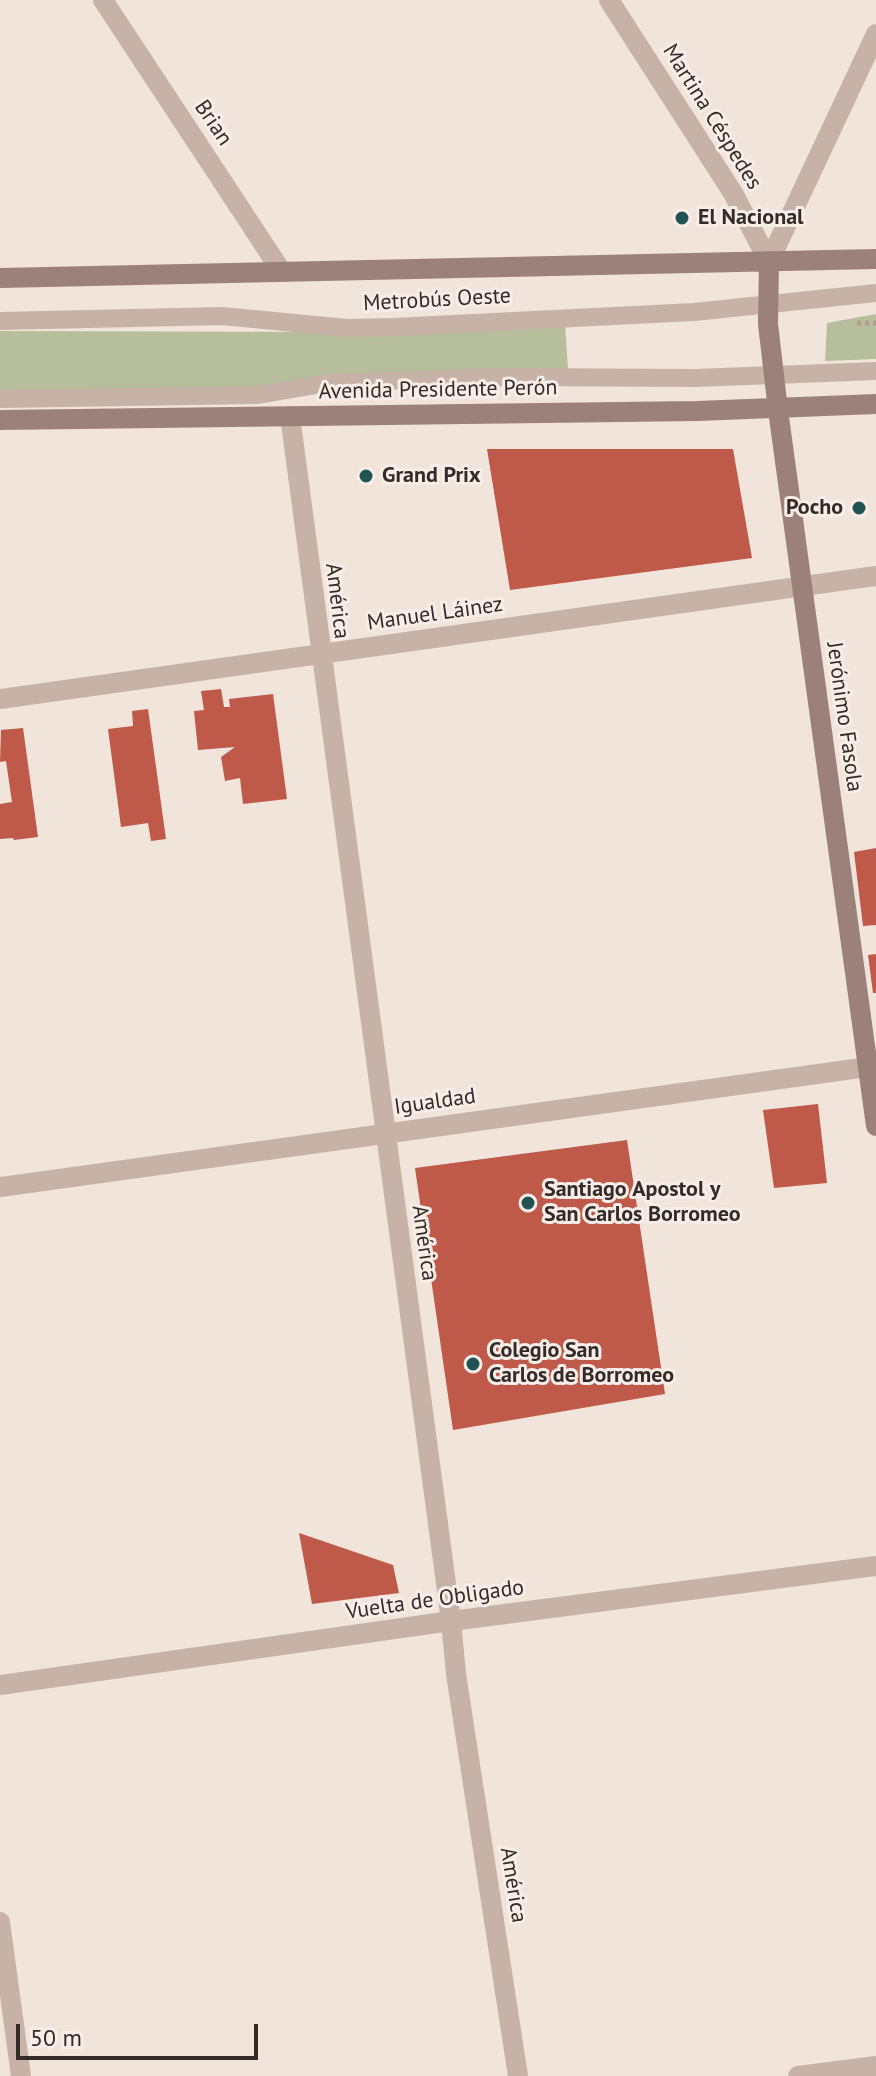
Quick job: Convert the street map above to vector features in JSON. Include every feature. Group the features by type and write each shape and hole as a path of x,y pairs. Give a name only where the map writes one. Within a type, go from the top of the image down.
{"main road":[{"path":"0,278 876,259"},
{"name":"Jerónimo Fasola","path":"769,262 768,306 778,410 872,1066 876,1126"},
{"name":"Avenida Presidente Perón","path":"0,420 778,410 876,404"}],"street":[{"name":"Brian","path":"103,0 282,272"},
{"name":"Martina Céspedes","path":"609,0 733,193 769,262"},
{"path":"769,262 876,34"},
{"name":"América","path":"290,416 456,1674 518,2076"},
{"name":"Manuel Láinez","path":"0,699 876,576"},
{"name":"Igualdad","path":"0,1187 872,1066"},
{"name":"Vuelta de Obligado","path":"0,1685 451,1621 876,1566"},
{"path":"0,1922 21,2076"},
{"path":"798,2076 876,2066"}],"lane":[{"name":"Metrobús Oeste","path":"0,321 222,316 347,328 768,306 876,293"},
{"path":"0,399 258,395 328,383 506,377 696,378 876,371"}],"green space":[{"path":"876,314 876,359 825,361 827,323"},
{"path":"565,324 568,369 268,387 0,394 0,331 332,332"}],"building":[{"path":"487,449 733,449 752,558 510,590"},
{"path":"221,689 224,707 230,707 229,699 273,694 287,799 243,804 240,778 225,781 221,757 235,747 198,750 194,711 204,710 201,691"},
{"path":"148,709 166,839 151,841 148,823 121,827 108,729 133,726 132,711"},
{"path":"23,728 38,837 0,839 0,804 12,802 6,761 0,762 1,730"},
{"path":"876,848 876,925 863,926 854,852"},
{"path":"876,954 876,993 873,993 868,955"},
{"path":"818,1104 827,1183 774,1188 763,1110"},
{"path":"627,1140 665,1394 453,1430 415,1168"},
{"path":"299,1533 393,1565 399,1593 312,1604"}],"place":[{"name":"El Nacional","path":"682,218"},
{"name":"Grand Prix","path":"366,476"},
{"name":"Pocho","path":"859,508"},
{"name":"Santiago Apostol y San Carlos Borromeo","path":"528,1203"},
{"name":"Colegio San Carlos de Borromeo","path":"473,1364"}]}
